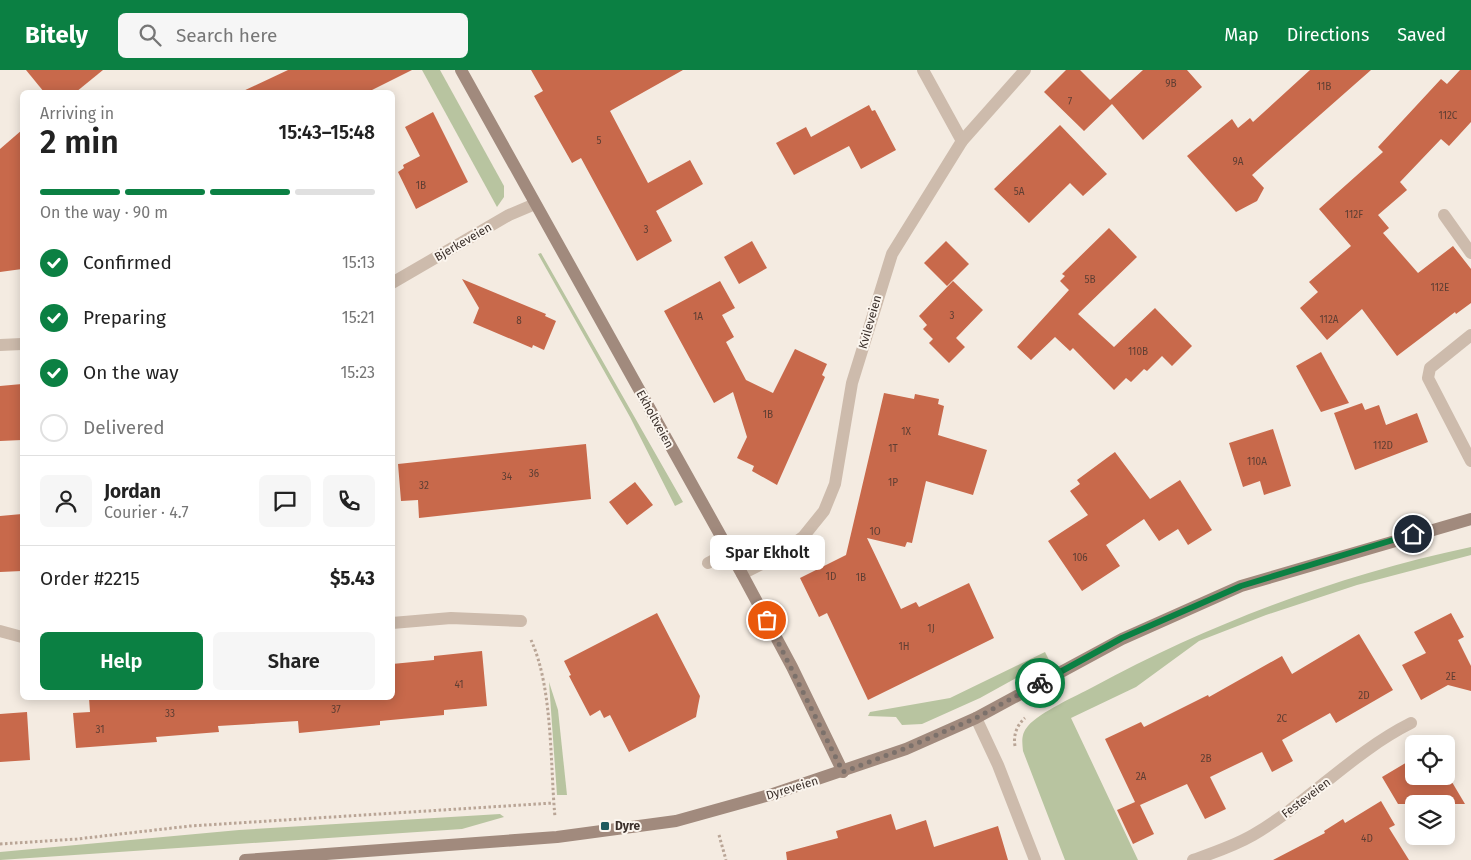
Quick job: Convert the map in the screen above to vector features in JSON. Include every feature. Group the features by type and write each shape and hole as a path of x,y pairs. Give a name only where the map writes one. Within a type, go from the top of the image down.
{"main road":[{"name":"Ekholtveien","path":"461,70 742,574 792,668 843,772"},
{"name":"Dyreveien","path":"245,860 556,837 676,821 843,772 906,748 976,718 1122,638 1241,586 1471,519"}],"street":[{"path":"924,70 962,142"},
{"name":"Kvileveien","path":"742,574 775,557 803,537 824,511 836,484 852,383 884,273 892,254 962,142 1025,70"},
{"name":"Bjerkeveien","path":"395,281 509,215 535,204"},
{"path":"1444,215 1471,253"},
{"path":"1471,335 1430,368 1428,378 1471,461"},
{"path":"0,345 20,344"},
{"path":"708,563 729,552"},
{"path":"395,623 451,618 520,621"},
{"path":"0,631 20,636"},
{"path":"976,718 998,765 1035,860"},
{"name":"Festeveien","path":"1193,860 1252,836 1320,788 1378,741 1412,723"}],"path":[{"path":"520,621 532,643 542,677 556,837"},
{"path":"1015,748 1014,740 1018,724 1028,714"},
{"path":"0,844 77,839 190,826 554,804"},
{"path":"719,835 726,860"}],"green space":[{"path":"422,70 440,70 504,186 504,197 497,207"},
{"path":"541,253 683,502 675,506 630,417 538,254"},
{"path":"1471,547 1471,555 1357,585 1266,615 1199,641 1136,687 1071,718 1138,860 1065,860 1023,751 1022,741 1026,729 1041,715 1138,664 1230,622 1325,587 1373,572"},
{"path":"1045,652 1049,660 980,698 922,724 902,725 896,717 868,716 870,712 950,698"},
{"path":"549,682 558,710 567,795 557,795"},
{"path":"500,814 504,817 462,829 0,860 0,852 239,830"}],"building":[{"path":"26,70 103,70 78,90 42,90"},
{"path":"288,70 412,70 372,90 245,90"},
{"path":"531,70 683,70 610,111 648,183 690,160 703,184 656,211 672,241 637,261 581,158 572,163 534,96 543,91"},
{"path":"1066,70 1080,70 1110,100 1143,70 1187,70 1202,87 1143,140 1112,104 1084,131 1044,92"},
{"path":"1310,70 1371,70 1252,175 1264,188 1257,201 1236,212 1187,156 1232,119 1238,128 1250,118 1253,122"},
{"path":"1460,70 1471,70 1471,122 1449,146 1441,139 1400,182 1407,190 1378,215 1389,228 1383,233 1418,273 1453,246 1471,269 1471,303 1456,314 1455,312 1397,356 1362,309 1327,340 1300,308 1318,292 1309,282 1351,246 1319,209 1383,152 1378,147 1441,79 1447,84"},
{"path":"869,105 872,111 875,110 896,150 861,169 849,146 794,175 776,143 806,127 811,137"},
{"path":"433,112 468,182 416,209 398,172 404,168 403,165 420,156 405,127"},
{"path":"1060,125 1107,174 1083,196 1070,183 1029,223 994,189"},
{"path":"20,132 20,269 0,272 0,149"},
{"path":"1109,228 1137,257 1078,314 1114,347 1155,308 1192,346 1172,366 1162,356 1147,371 1144,369 1131,382 1126,378 1114,390 1073,348 1070,351 1055,337 1031,360 1017,347 1069,290 1060,281 1065,276 1062,274"},
{"path":"752,241 767,268 739,284 724,257"},
{"path":"946,241 969,264 947,286 924,263"},
{"path":"462,279 546,314 545,316 556,321 544,350 533,345 532,348 473,323 479,308"},
{"path":"720,281 735,308 722,315 734,337 726,342 746,380 773,393 795,349 827,364 822,375 825,377 777,485 752,471 754,466 737,458 747,437 733,392 714,403 664,311"},
{"path":"953,281 983,310 956,338 965,347 949,363 929,343 933,339 923,329 927,325 919,316"},
{"path":"1321,352 1349,403 1321,412 1296,366"},
{"path":"20,384 20,440 0,441 0,386"},
{"path":"884,393 914,399 915,394 939,399 938,404 944,406 938,435 987,450 973,495 926,481 912,543 907,542 905,547 867,538 901,609 916,602 919,607 969,583 994,638 868,700 827,613 819,617 800,578 846,555"},
{"path":"1362,403 1365,410 1379,405 1386,425 1417,413 1428,442 1355,470 1334,413"},
{"path":"1273,429 1291,486 1264,495 1260,481 1243,487 1229,443"},
{"path":"586,444 591,499 419,518 418,500 401,501 398,464"},
{"path":"1115,452 1150,499 1180,480 1212,530 1188,545 1178,529 1159,541 1144,519 1106,545 1120,566 1082,591 1048,541 1088,515 1070,491 1080,484 1077,480"},
{"path":"635,482 653,505 627,525 609,502"},
{"path":"20,514 20,571 0,572 0,516"},
{"path":"657,613 700,696 696,717 629,752 610,715 604,718 600,710 590,716 569,676 571,675 564,661"},
{"path":"1451,613 1464,637 1458,640 1471,666 1471,691 1448,685 1421,700 1402,665 1426,653 1414,632"},
{"path":"1359,634 1393,690 1336,723 1330,713 1282,740 1293,761 1272,772 1262,752 1210,777 1226,809 1205,819 1187,784 1140,805 1154,834 1133,844 1117,810 1135,802 1105,739 1141,722 1144,727 1208,695 1209,697 1282,656 1292,674"},
{"path":"482,651 487,706 444,710 444,715 380,721 380,725 299,733 298,721 218,726 219,732 156,737 157,742 76,748 73,713 90,712 89,700 395,700 395,664 434,660 434,656"},
{"path":"27,712 30,760 0,762 0,714"},
{"path":"1405,763 1405,785 1454,785 1465,804 1455,804 1455,795 1405,795 1405,804 1398,804 1382,777"},
{"path":"1381,801 1395,825 1389,828 1409,860 1273,860 1325,833 1324,831 1343,819 1345,823"},
{"path":"891,814 896,830 926,820 934,847 998,826 1008,860 787,860 786,852 838,838 836,831"}],"way so far":[{"path":"767,620 843,772 976,718 1040,683"}],"place":[{"name":"Spar Ekholt","path":"767,620"},
{"name":"Dyre","path":"605,826"}],"route":[{"path":"1040,683 1122,638 1241,586 1413,534"}]}
